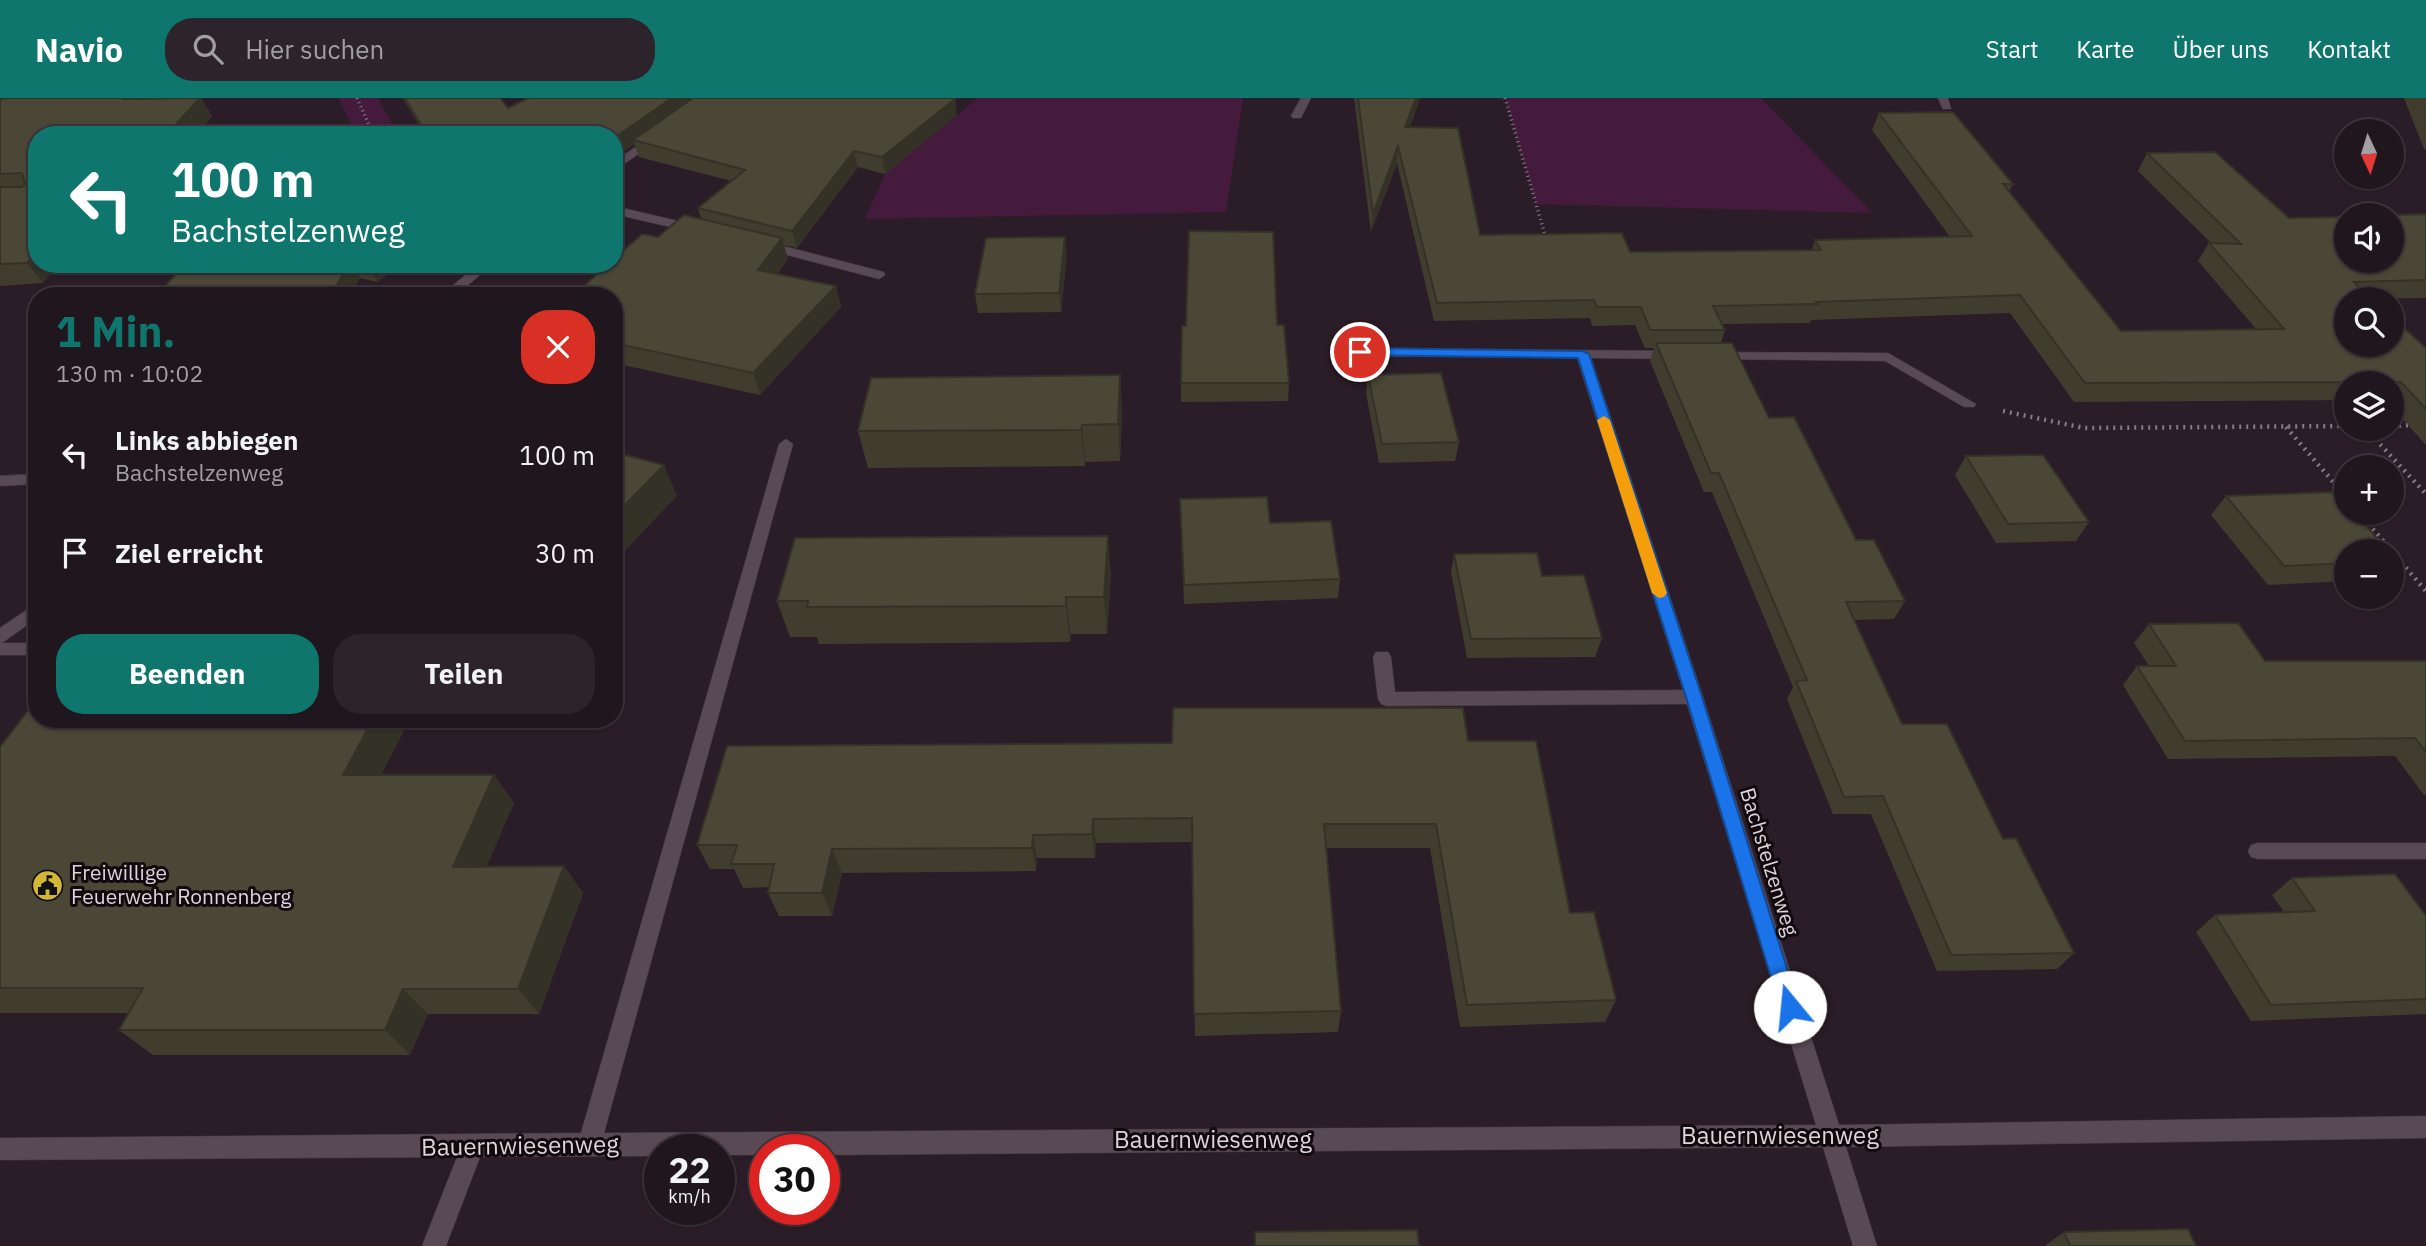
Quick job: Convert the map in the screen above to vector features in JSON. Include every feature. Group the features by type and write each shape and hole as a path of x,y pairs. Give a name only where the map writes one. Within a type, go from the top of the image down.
{"street":[{"path":"1297,116 1307,98"},
{"path":"623,162 668,129"},
{"path":"623,212 705,231"},
{"path":"757,244 879,275"},
{"path":"458,287 475,273"},
{"path":"1360,331 1360,352 1888,357 1969,404"},
{"name":"Bachstelzenweg","path":"1583,354 1694,697 1865,1246"},
{"path":"590,1143 786,444"},
{"path":"0,481 28,479"},
{"path":"0,637 28,615"},
{"path":"0,649 28,649"},
{"path":"1382,657 1387,699 1694,697"},
{"path":"2258,851 2426,851"},
{"name":"Bauernwiesenweg","path":"0,1149 1829,1136 2426,1127"},
{"path":"435,1246 472,1147"}],"path":[{"path":"357,98 370,126"},
{"path":"1506,98 1547,242"},
{"path":"1969,404 2084,428 2334,426"},
{"path":"2404,425 2415,425"},
{"path":"2286,427 2334,483"},
{"path":"2377,441 2426,494"},
{"path":"2369,525 2382,539"},
{"path":"2404,565 2426,592"}],"shaded area":[{"path":"339,98 378,98 393,126 352,126"},
{"path":"978,98 1243,98 1226,212 865,219 885,174"},
{"path":"1505,98 1761,98 1872,213 1536,204"}],"building":[{"path":"200,98 174,126 28,126 28,262 0,264 0,187 22,187 25,184 22,173 0,174 0,99"},
{"path":"405,98 500,98 508,108 528,98 672,98 623,132 623,126 422,126"},
{"path":"693,98 955,99 882,157 854,151 792,231 698,208 745,170 633,140"},
{"path":"1358,98 1416,98 1405,127 1458,128 1480,235 1622,233 1630,252 1821,250 1815,240 1972,236 1879,113 1953,112 2013,184 2003,184 2121,331 2284,329 2209,243 2241,244 2147,153 2215,152 2289,218 2334,217 2334,273 2404,273 2404,215 2426,214 2426,280 2354,282 2359,287 2334,287 2334,357 2404,357 2404,328 2426,348 2426,409 2404,385 2404,371 2334,371 2334,382 2085,383 2020,295 1713,306 1725,330 1650,330 1641,307 1597,307 1594,300 1437,303 1398,146 1373,214"},
{"path":"684,215 782,238 758,270 836,286 753,373 623,345 623,287 583,287 598,273 623,273 623,251 642,234 658,237"},
{"path":"1189,231 1273,232 1277,325 1284,325 1289,383 1181,383"},
{"path":"1065,237 1059,293 975,294 986,238"},
{"path":"177,273 344,273 335,287 164,287"},
{"path":"1656,343 1732,343 1769,418 1794,417 1856,540 1874,540 1905,601 1846,602 1902,724 1947,724 2003,839 2016,838 2074,953 1951,955 1883,796 1844,797 1796,681 1807,680 1719,473 1711,473"},
{"path":"1441,373 1459,442 1382,444 1368,375"},
{"path":"1120,375 1118,424 1082,425 1081,430 858,431 871,378"},
{"path":"623,454 664,465 623,507"},
{"path":"2043,455 2089,522 2008,524 1966,456"},
{"path":"2334,492 2334,525 2365,525 2378,539 2334,539 2334,564 2284,566 2226,496"},
{"path":"1267,497 1270,523 1331,521 1340,579 1184,585 1180,499"},
{"path":"1108,536 1104,597 1066,597 1066,606 807,607 808,601 777,601 795,538"},
{"path":"1537,553 1542,576 1584,575 1602,638 1471,639 1454,554"},
{"path":"2238,623 2265,661 2426,661 2426,752 2415,738 2185,741 2137,666 2176,666 2149,624"},
{"path":"1173,708 1463,708 1468,741 1536,741 1570,913 1594,912 1616,1000 1467,1005 1436,824 1324,824 1341,1011 1194,1014 1192,818 1093,819 1092,834 1033,835 1032,848 832,849 822,893 768,893 774,864 731,864 737,845 697,845 727,746 1172,743"},
{"path":"28,711 28,728 368,728 343,775 494,775 453,867 564,866 518,989 403,989 385,1030 119,1030 143,988 0,988 0,747"},
{"path":"2395,874 2426,916 2426,999 2271,1005 2215,915 2315,911 2292,878"},
{"path":"2188,1229 2196,1246 2070,1246 2064,1232"},
{"path":"1417,1230 1419,1246 1255,1246 1255,1232"}],"slow traffic":[{"path":"1604,420 1659,593"}],"place":[{"name":"Freiwillige Feuerwehr Ronnenberg","path":"48,885"}],"route":[{"path":"1360,352 1583,354 1694,697 1790,1007"}]}
